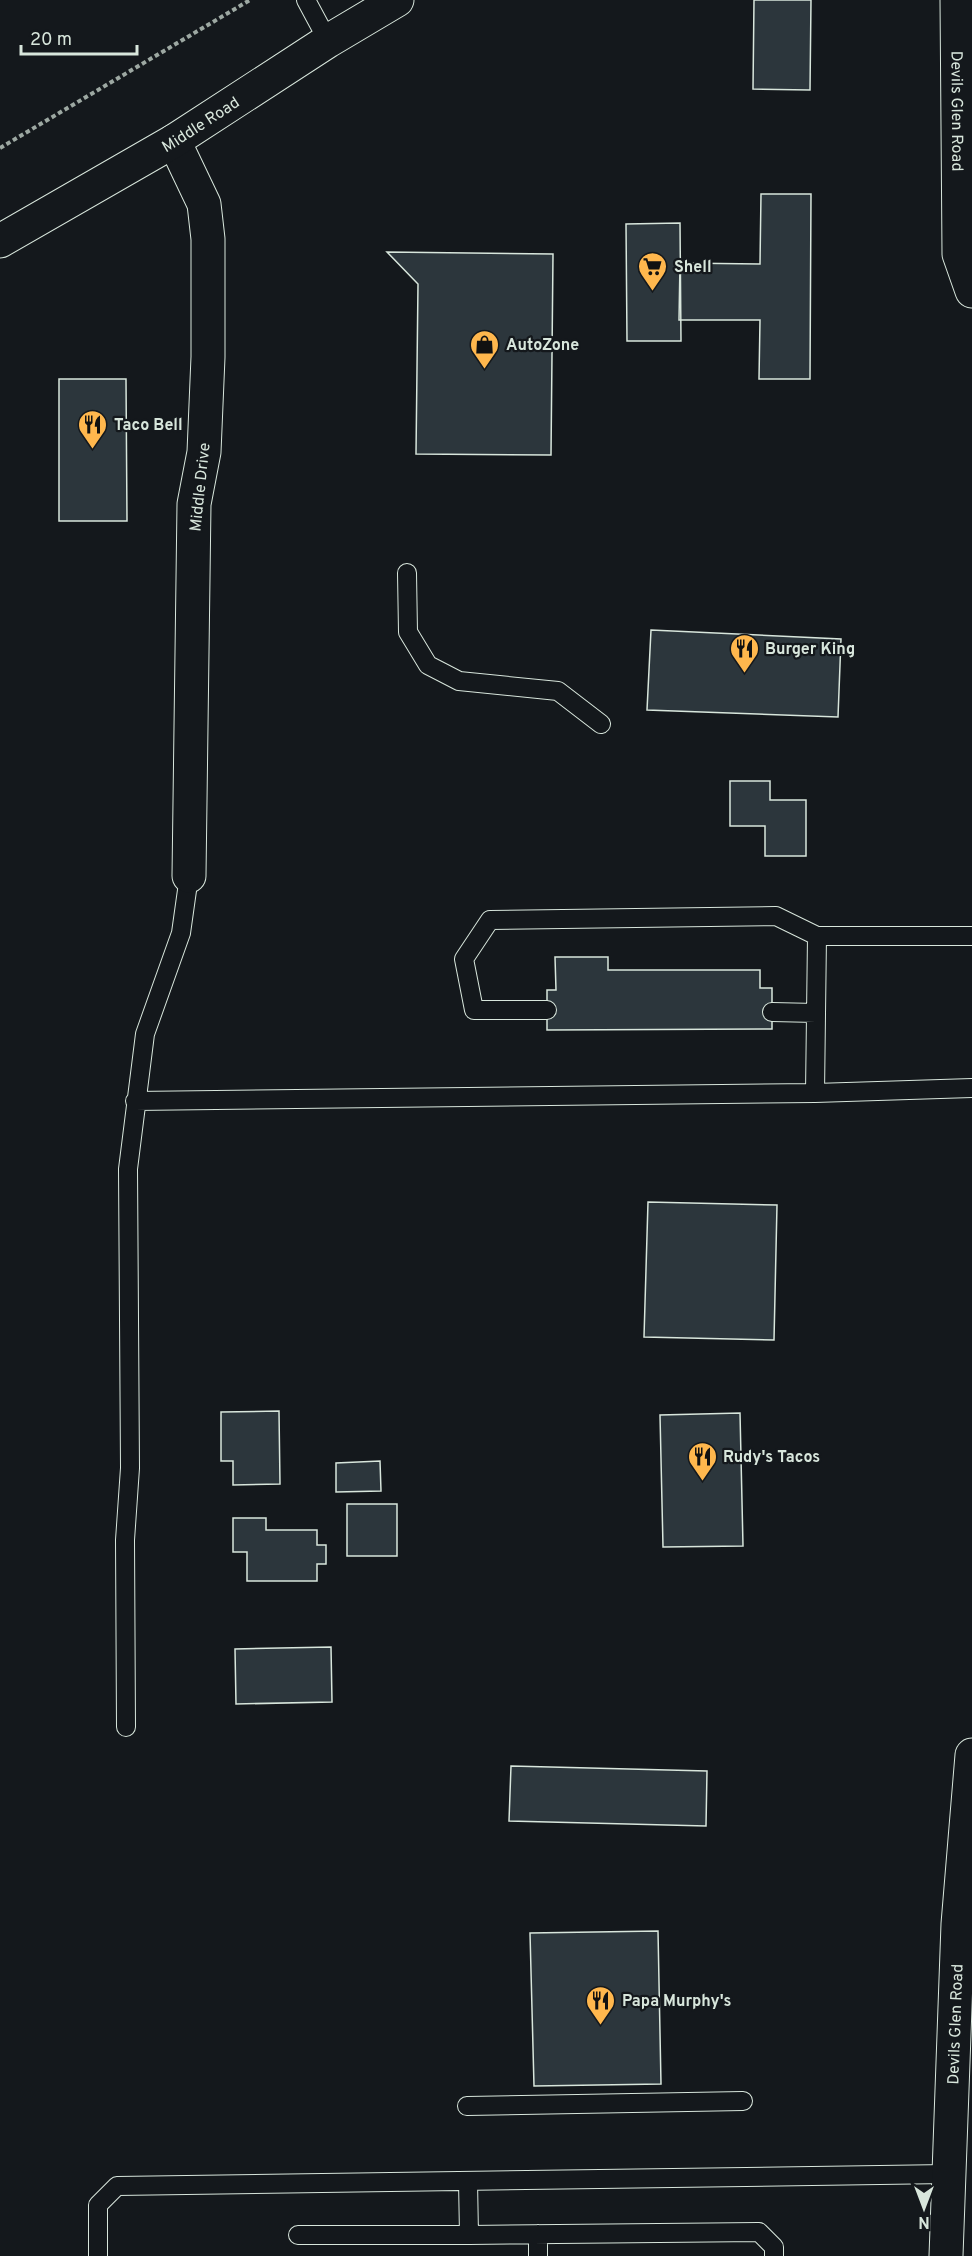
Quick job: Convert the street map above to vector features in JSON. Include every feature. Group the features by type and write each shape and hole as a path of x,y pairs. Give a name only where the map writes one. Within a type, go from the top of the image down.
{"main road":[{"name":"Middle Road","path":"0,241 174,141 328,41 397,0"},
{"name":"Devils Glen Road","path":"957,0 959,254 972,291"},
{"name":"Middle Drive","path":"174,141 204,204 208,239 208,357 204,452 194,504 189,876"},
{"name":"Devils Glen Road","path":"946,2256 947,2174 958,1924 970,1801 972,1755"}],"lane":[{"path":"306,0 328,41"},
{"path":"407,573 408,632 428,665 459,681 558,691 600,724"},
{"path":"126,1726 125,1540 130,1468 128,1169 144,1034 181,933 189,876"},
{"path":"547,1010 474,1010 464,959 490,920 776,916 818,936 972,936"},
{"path":"814,1093 818,936"},
{"path":"772,1012 816,1012"},
{"path":"135,1101 814,1093 972,1088"},
{"path":"467,2106 743,2101"},
{"path":"98,2256 98,2205 117,2186 947,2174"},
{"path":"468,2181 469,2235"},
{"path":"298,2235 759,2232 774,2247 774,2256"},
{"path":"538,2234 538,2256"}],"path":[{"path":"0,148 250,0"}],"building":[{"path":"754,0 811,0 810,90 753,89"},
{"name":"Shell","path":"761,194 811,194 810,379 759,379 760,320 679,320 680,263 760,264"},
{"name":"Shell","path":"680,223 681,341 627,341 626,224"},
{"name":"AutoZone","path":"387,252 553,254 551,455 416,454 418,284"},
{"name":"Taco Bell","path":"59,379 126,379 127,521 59,521"},
{"name":"Burger King","path":"651,630 841,639 838,717 647,710"},
{"path":"730,781 770,781 770,800 806,800 806,856 765,856 765,826 730,826"},
{"path":"555,957 608,957 608,970 760,970 760,988 772,988 772,1029 547,1030 547,990 556,990"},
{"path":"648,1202 777,1205 774,1340 644,1337"},
{"path":"279,1411 280,1484 233,1485 233,1461 221,1461 221,1412"},
{"name":"Rudy's Tacos","path":"740,1413 743,1546 663,1547 660,1415"},
{"path":"380,1461 381,1491 336,1492 336,1463"},
{"path":"347,1504 397,1504 397,1556 347,1556"},
{"path":"233,1518 266,1518 266,1530 317,1530 317,1545 326,1545 326,1564 317,1564 317,1581 247,1581 247,1552 233,1552"},
{"path":"331,1647 332,1702 236,1704 235,1649"},
{"path":"511,1766 707,1771 706,1826 509,1821"},
{"path":"658,1931 661,2084 534,2086 530,1933"}],"place":[{"name":"Shell","path":"653,292"},
{"name":"AutoZone","path":"485,370"},
{"name":"Taco Bell","path":"93,450"},
{"name":"Burger King","path":"744,674"},
{"name":"Rudy's Tacos","path":"702,1482"},
{"name":"Papa Murphy's","path":"601,2026"}]}
